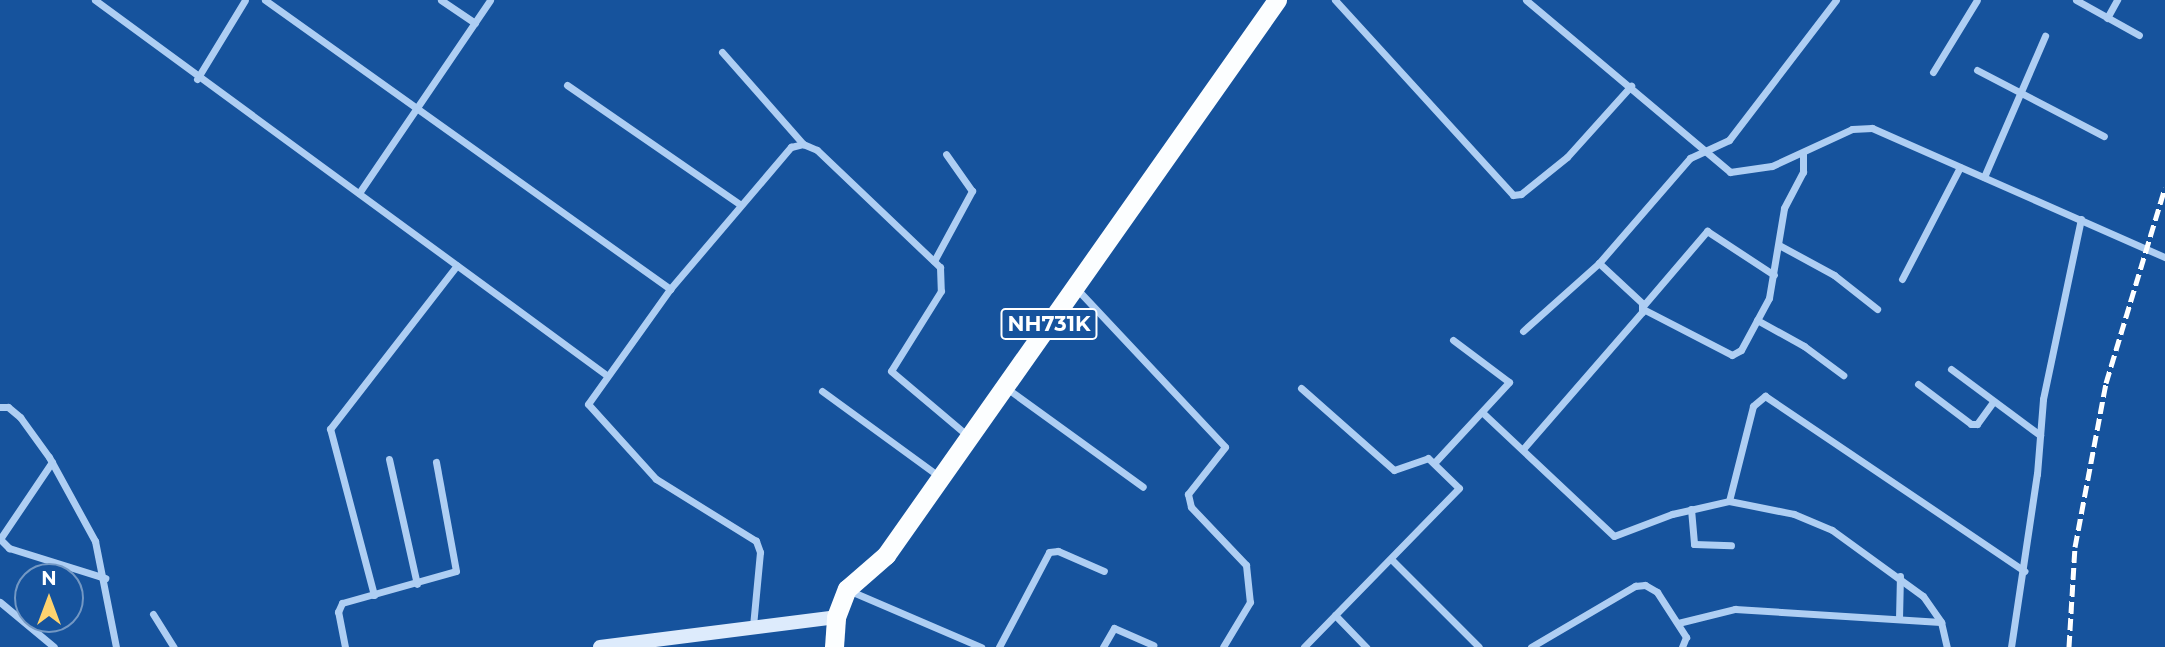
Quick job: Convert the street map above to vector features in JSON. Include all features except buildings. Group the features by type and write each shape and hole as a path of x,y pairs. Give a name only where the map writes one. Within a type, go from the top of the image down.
{"highway":[{"name":"NH731K","path":"847,589 878,566 1277,0"},
{"path":"834,647 836,617 847,589"}],"main road":[{"path":"600,647 836,617"}],"street":[{"path":"95,0 197,79 359,193 605,374"},
{"path":"197,79 246,0"},
{"path":"265,0 670,289"},
{"path":"441,0 475,23"},
{"path":"359,193 490,0"},
{"path":"1335,0 1506,192 1513,195 1521,194 1567,157 1631,86"},
{"path":"1526,0 1730,172 1772,166 1861,127 1984,177 2165,257"},
{"path":"1523,331 1599,263 1689,158 1728,140 1836,0"},
{"path":"2076,0 2139,35"},
{"path":"2107,18 2117,0"},
{"path":"1933,72 1974,1"},
{"path":"1984,177 2045,36"},
{"path":"722,52 803,144 817,150 940,267 941,291 891,371 968,436"},
{"path":"1977,71 2104,136"},
{"path":"567,85 741,205"},
{"path":"753,626 760,545 656,479 590,411 590,397 670,289 790,148 803,144"},
{"path":"1599,263 1643,307 1732,355 1741,350 1757,320 1774,275 1784,208 1803,172 1803,153"},
{"path":"934,261 972,191 946,154"},
{"path":"1902,279 1960,167"},
{"path":"2011,647 2024,571 2043,399 2081,219"},
{"path":"1523,449 1707,231 1774,275"},
{"path":"1779,244 1828,271 1877,309"},
{"path":"374,595 330,429 457,265"},
{"path":"1074,286 1225,447 1188,494 1191,507 1246,565 1250,601 1223,647"},
{"path":"1757,320 1804,346 1843,375"},
{"path":"1435,462 1484,414 1509,382 1453,340"},
{"path":"1951,369 2040,435"},
{"path":"1918,384 1971,424 1978,424 1993,402"},
{"path":"1004,386 1143,487"},
{"path":"1301,388 1394,470 1425,457 1435,462 1459,488 1304,647"},
{"path":"822,391 940,478"},
{"path":"1729,500 1753,406 1765,396 2024,571"},
{"path":"0,407 8,407 20,417 52,462 95,541 105,578 116,647"},
{"path":"1484,414 1608,534 1620,536 1692,509 1729,500 1808,518 1900,576 1923,596 1941,622 1947,647"},
{"path":"388,459 417,584"},
{"path":"52,462 0,539 9,548 105,578"},
{"path":"345,647 338,608 456,571 436,462"},
{"path":"1692,509 1694,544 1731,545"},
{"path":"999,647 1049,552 1058,551 1104,572"},
{"path":"1391,559 1479,647"},
{"path":"1899,619 1900,576"},
{"path":"1531,647 1635,586 1653,588 1686,636 1682,647"},
{"path":"847,589 981,647"},
{"path":"0,602 54,647"},
{"path":"1678,624 1735,609 1941,622"},
{"path":"153,614 174,647"},
{"path":"1335,615 1366,647"},
{"path":"1103,647 1114,628 1153,645"}],"railway":[{"path":"2069,647 2075,547 2106,383 2165,188"}]}
